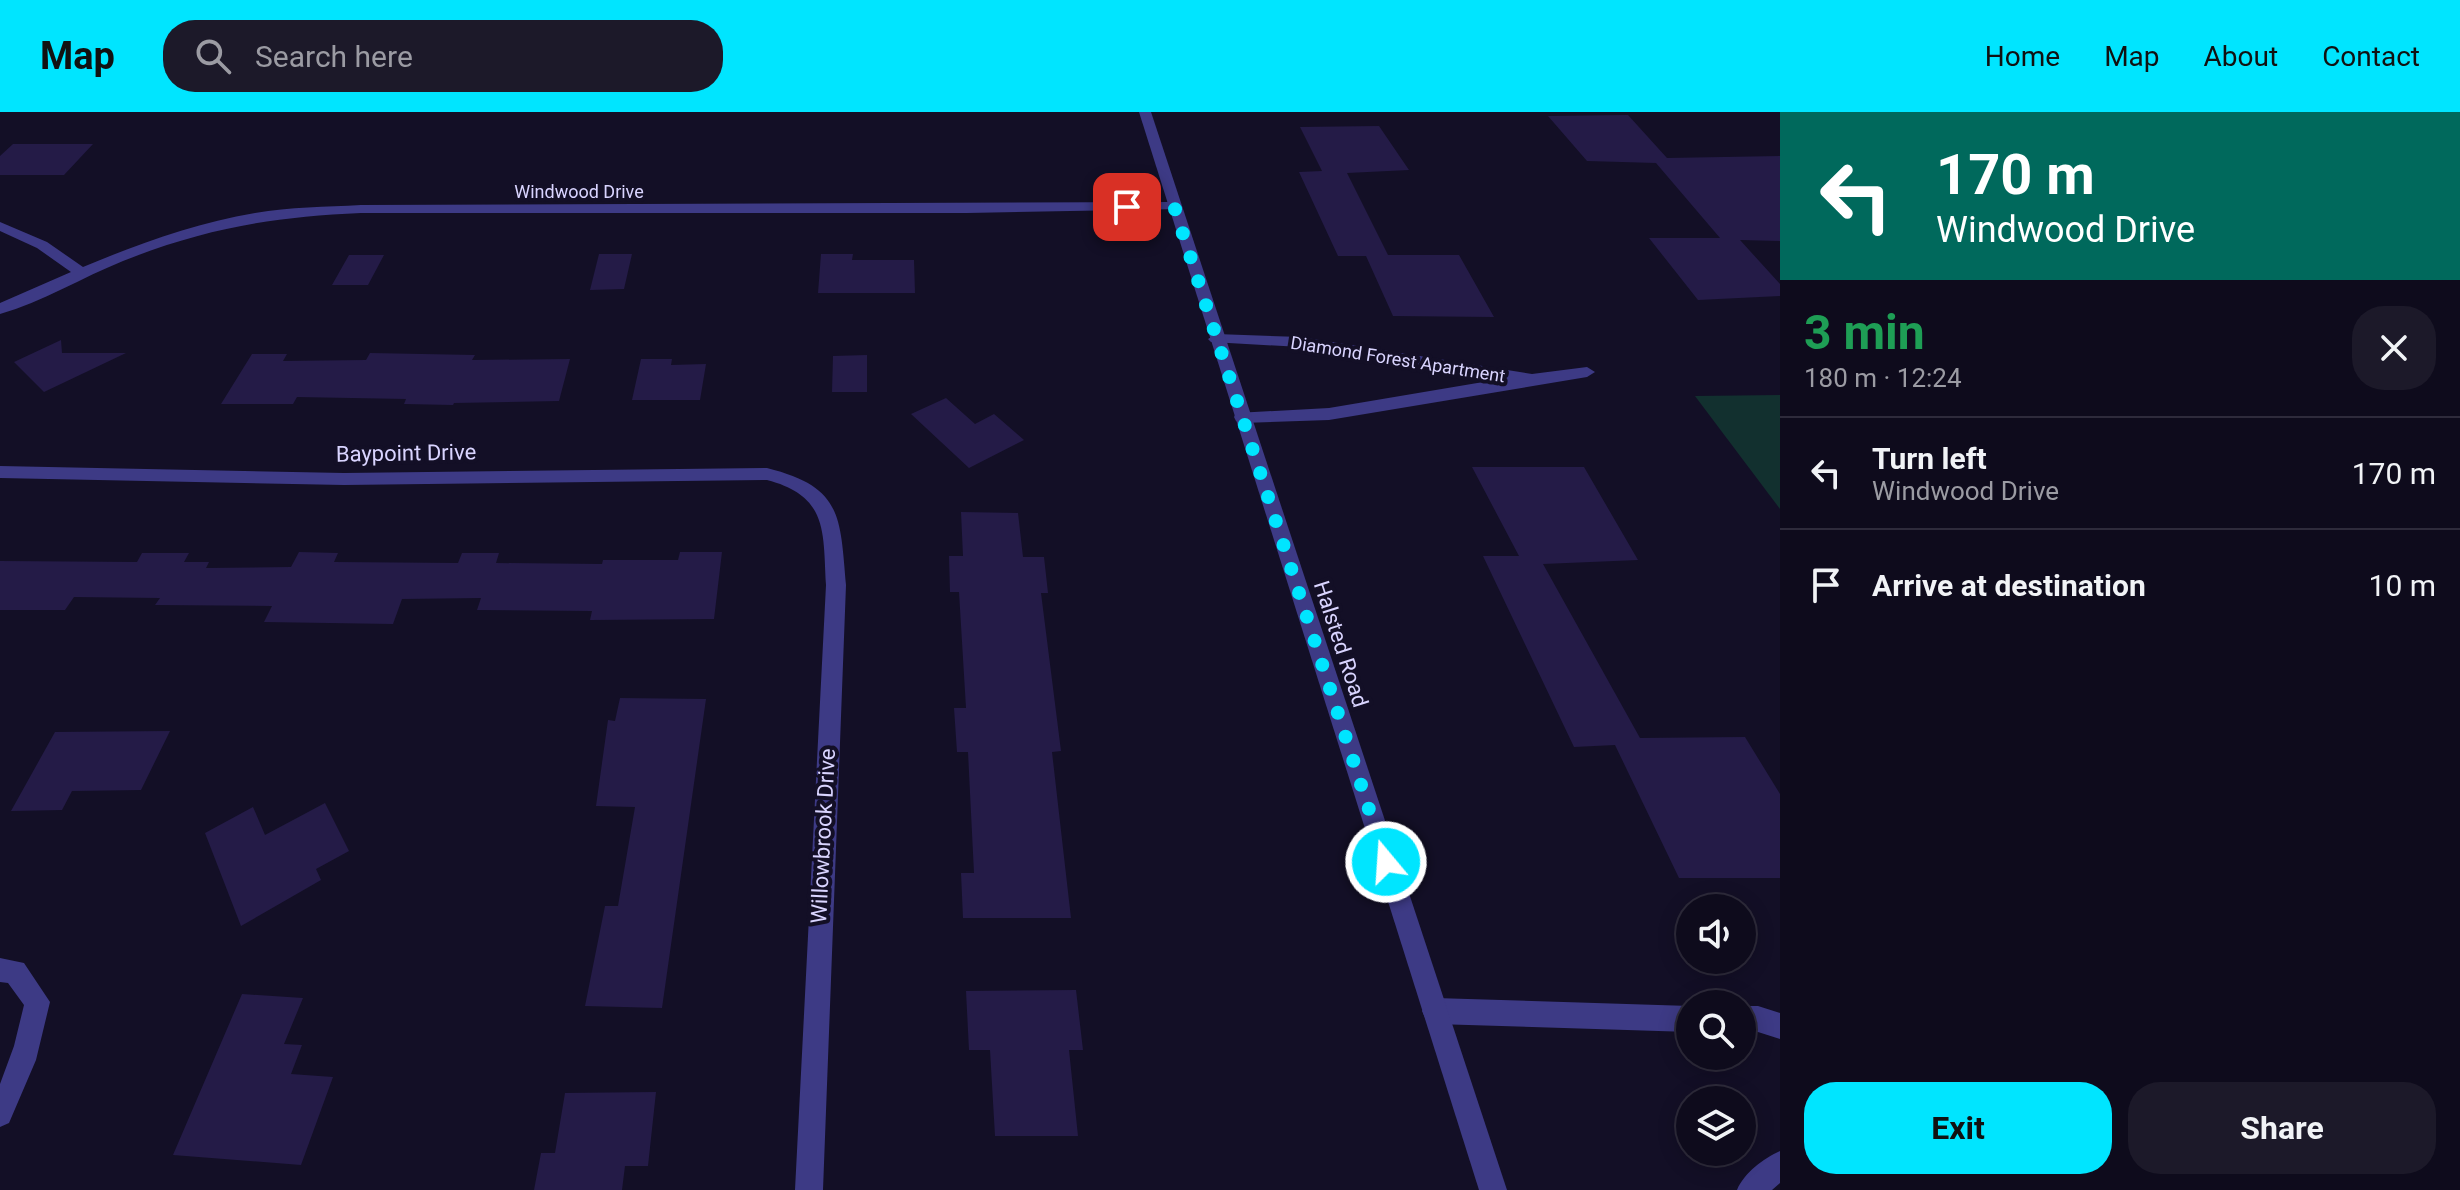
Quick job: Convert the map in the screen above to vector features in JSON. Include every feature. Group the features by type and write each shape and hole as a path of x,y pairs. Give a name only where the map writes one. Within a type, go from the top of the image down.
{"street":[{"name":"Halsted Road","path":"1145,112 1493,1190"},
{"name":"Windwood Drive","path":"0,309 81,273 185,233 283,213 361,209 1174,206"},
{"path":"0,226 42,245 81,273"},
{"name":"Diamond Forest Apartment","path":"1216,339 1301,342 1532,379"},
{"name":"Diamond Forest Apartment","path":"1242,417 1329,414 1587,372"},
{"name":"Baypoint Drive","path":"0,472 344,479 767,474 796,480 810,489"},
{"name":"Willowbrook Drive","path":"809,1190 836,585 830,517 810,489"},
{"path":"0,970 15,972 37,1002 28,1049 0,1114"},
{"path":"1435,1011 1676,1019"},
{"path":"1756,1019 1780,1026"},
{"path":"1751,1190 1780,1165"}],"green space":[{"path":"1780,395 1780,509 1695,396"}],"building":[{"path":"1628,115 1667,158 1780,156 1780,241 1740,240 1780,284 1780,296 1698,300 1649,238 1720,238 1656,163 1587,161 1548,116"},
{"path":"1379,126 1409,170 1347,173 1388,255 1459,255 1494,317 1393,316 1366,256 1338,256 1299,172 1322,171 1300,127"},
{"path":"13,144 93,144 64,175 0,175 0,156"},
{"path":"599,254 632,254 624,289 590,290"},
{"path":"821,254 853,254 852,260 914,260 915,293 818,293"},
{"path":"349,255 384,255 368,285 332,285"},
{"path":"61,340 62,353 126,353 44,392 14,362"},
{"path":"370,353 475,355 472,360 570,359 559,401 453,405 404,404 406,399 297,397 293,404 221,404 252,354 287,354 283,361 366,360"},
{"path":"867,355 867,392 832,392 833,356"},
{"path":"641,359 672,359 671,365 706,364 700,400 632,400"},
{"path":"946,398 975,424 994,414 1024,440 969,468 911,414"},
{"path":"1472,467 1584,467 1638,560 1543,564 1640,738 1745,737 1780,794 1780,878 1679,878 1615,745 1574,747 1483,556 1519,556"},
{"path":"961,512 1018,513 1023,557 1044,557 1048,593 1041,593 1061,751 1052,752 1071,918 963,918 961,873 974,873 968,752 957,752 954,708 966,708 959,592 950,592 949,556 963,556"},
{"path":"299,552 338,553 334,562 458,563 462,553 499,553 496,563 602,564 603,560 678,560 680,552 722,552 714,619 590,620 592,611 477,610 481,598 402,599 393,624 264,622 272,606 155,605 160,598 74,597 65,610 0,610 0,561 137,562 142,553 189,553 184,562 209,562 206,568 291,567"},
{"path":"620,698 706,699 662,1008 585,1006 605,906 618,906 635,807 596,806 608,720 615,721"},
{"path":"170,731 141,790 72,791 62,810 11,811 55,732"},
{"path":"325,803 349,851 316,869 321,880 241,926 205,833 253,807 265,835"},
{"path":"1076,990 1083,1050 1069,1050 1078,1136 995,1136 990,1050 969,1050 966,991"},
{"path":"242,994 303,998 284,1044 302,1045 291,1074 333,1077 301,1165 173,1155"},
{"path":"656,1092 648,1166 625,1166 622,1190 534,1190 541,1153 555,1153 565,1093"}],"route":[{"path":"1127,207 1174,206 1386,862"}]}
